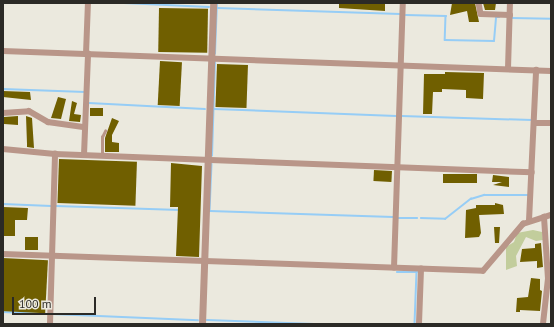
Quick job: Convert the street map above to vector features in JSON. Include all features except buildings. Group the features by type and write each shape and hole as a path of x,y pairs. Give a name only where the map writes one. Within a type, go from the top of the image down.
{"street":[{"path":"84,155 88,3"},
{"path":"202,324 213,3"},
{"path":"394,268 403,3"},
{"path":"479,3 482,14 510,15"},
{"path":"508,69 510,3"},
{"path":"3,51 551,70"},
{"path":"529,221 536,70"},
{"path":"3,113 29,111 48,122 85,127"},
{"path":"534,123 551,123"},
{"path":"3,149 55,154 207,161 532,172"},
{"path":"50,324 55,154"},
{"path":"3,254 483,271 516,231 529,221 551,216"},
{"path":"543,324 548,279 544,217"},
{"path":"419,324 421,269"}],"lane":[{"path":"102,156 102,137 105,131"}],"green space":[{"path":"533,230 542,232 543,240 536,241 526,237 516,256 517,266 506,270 506,247 514,242 517,233"}],"waterway":[{"path":"92,3 108,3"},
{"path":"124,3 209,7"},
{"path":"215,54 217,3"},
{"path":"217,8 400,14"},
{"path":"406,15 446,16 445,40 494,41 496,17 499,17"},
{"path":"512,18 551,19"},
{"path":"212,156 215,62"},
{"path":"3,89 85,92"},
{"path":"89,103 205,109"},
{"path":"214,109 396,116"},
{"path":"402,116 532,120"},
{"path":"212,164 210,211 393,217"},
{"path":"421,218 445,219 471,199 484,195 528,195"},
{"path":"3,204 51,206"},
{"path":"56,206 180,210"},
{"path":"398,218 417,218"},
{"path":"397,272 417,272 415,324"},
{"path":"3,312 46,314"},
{"path":"52,314 198,320"},
{"path":"207,320 314,324"}]}
